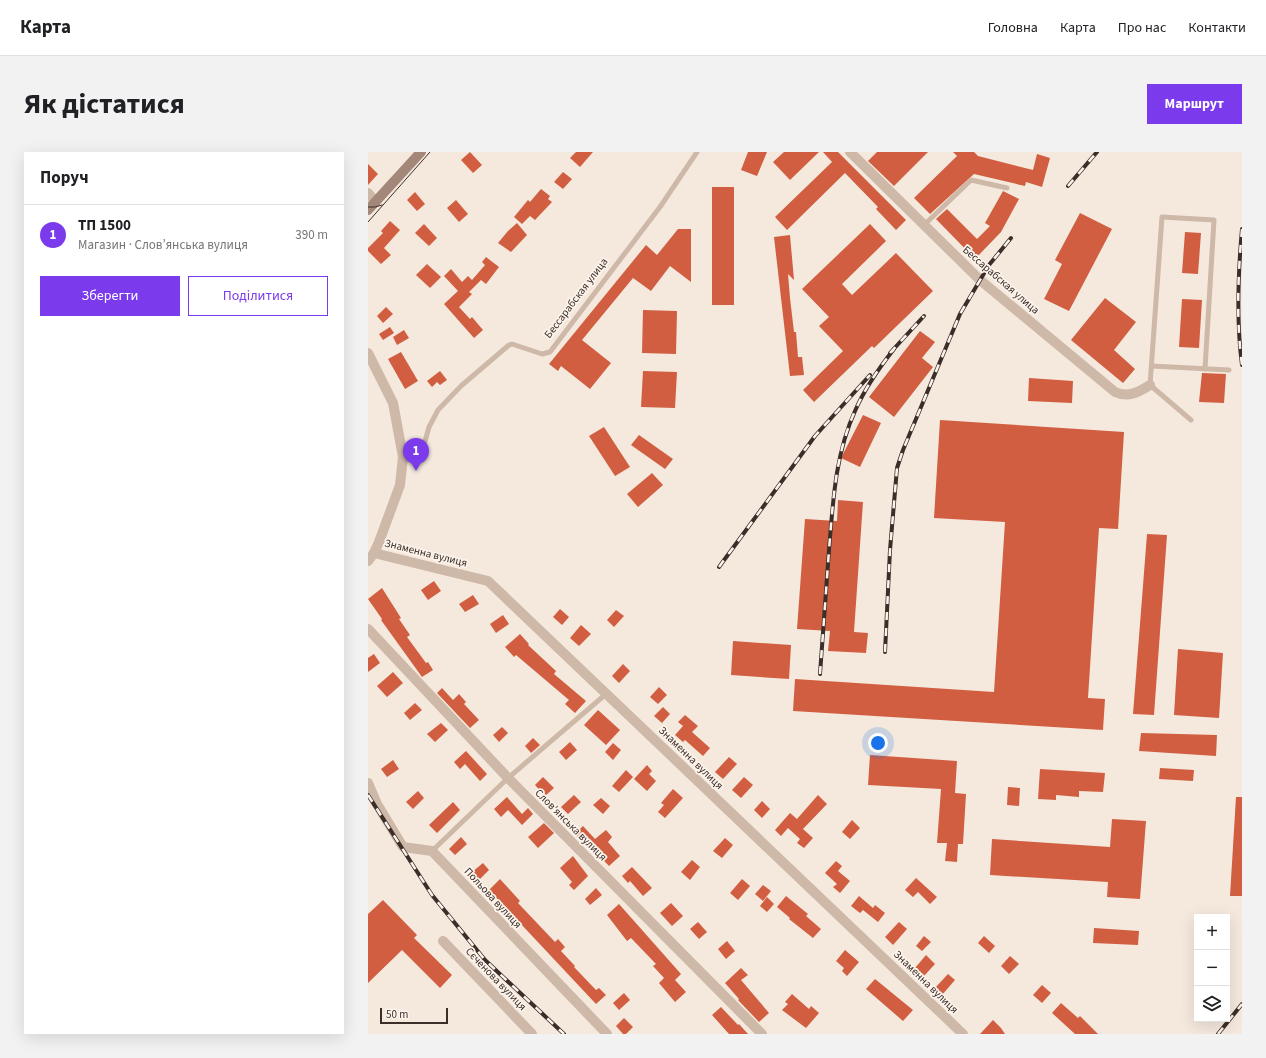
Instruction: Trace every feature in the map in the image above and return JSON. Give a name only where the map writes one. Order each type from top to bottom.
[{"type":"main road","points":[[368,210],[421,152]]},
{"type":"street","name":"Бессарабская улица","points":[[850,152],[980,280],[1115,392],[1123,396],[1133,394],[1150,385]]},
{"type":"street","points":[[368,193],[376,202]]},
{"type":"street","points":[[368,353],[393,404],[403,457],[400,485],[371,557]]},
{"type":"street","name":"Знаменна вулиця","points":[[371,557],[488,581],[963,1034]]},
{"type":"street","name":"Слов’янська вулиця","points":[[368,629],[508,778],[762,1034]]},
{"type":"street","points":[[368,783],[377,804],[403,847],[432,851]]},
{"type":"street","name":"Польова вулиця","points":[[432,851],[607,1034]]},
{"type":"street","name":"Сєченова вулиця","points":[[443,941],[532,1034]]},
{"type":"lane","name":"Бессарабская улица","points":[[403,457],[424,445],[429,426],[438,410],[461,386],[508,345],[512,344],[542,354],[550,352],[660,208],[697,152]]},
{"type":"lane","points":[[924,225],[971,180],[1007,188]]},
{"type":"lane","points":[[1191,420],[1150,385],[1162,217],[1214,220],[1205,370]]},
{"type":"lane","points":[[1152,366],[1205,370],[1229,370]]},
{"type":"lane","points":[[432,851],[508,778],[606,694]]},
{"type":"building","points":[[470,152],[482,165],[473,173],[461,160]]},
{"type":"building","points":[[576,152],[593,152],[580,167],[570,158]]},
{"type":"building","points":[[748,152],[767,152],[757,176],[741,170]]},
{"type":"building","points":[[784,152],[819,152],[790,180],[773,162]]},
{"type":"building","points":[[823,152],[838,152],[906,220],[896,230],[876,209],[878,207],[845,173],[787,230],[775,217],[832,162]]},
{"type":"building","points":[[877,152],[928,152],[894,186],[868,161]]},
{"type":"building","points":[[953,152],[974,152],[978,156],[1033,170],[1037,154],[1050,158],[1042,187],[1026,182],[1025,186],[974,174],[930,214],[914,198],[957,156]]},
{"type":"building","points":[[368,164],[378,174],[368,185]]},
{"type":"building","points":[[563,172],[572,179],[563,189],[554,182]]},
{"type":"building","points":[[712,187],[734,187],[734,305],[712,305]]},
{"type":"building","points":[[541,189],[550,196],[548,199],[552,202],[535,220],[530,216],[522,224],[514,217],[528,200],[530,202]]},
{"type":"building","points":[[1003,191],[1019,199],[1001,232],[975,259],[936,219],[947,209],[977,239],[990,226],[985,223]]},
{"type":"building","points":[[415,192],[425,204],[417,211],[407,200]]},
{"type":"building","points":[[456,200],[468,214],[459,222],[447,208]]},
{"type":"building","points":[[1080,213],[1112,229],[1069,311],[1044,299],[1062,264],[1055,260]]},
{"type":"building","points":[[390,221],[400,230],[384,248],[391,255],[381,264],[368,251],[368,248],[383,233],[381,231]]},
{"type":"building","points":[[517,223],[527,235],[511,252],[498,243]]},
{"type":"building","points":[[424,224],[437,238],[429,246],[415,233]]},
{"type":"building","points":[[870,224],[886,241],[842,284],[852,295],[896,253],[933,291],[874,348],[872,346],[814,402],[803,390],[843,351],[819,326],[829,317],[802,289]]},
{"type":"building","points":[[678,229],[691,229],[691,282],[670,266],[651,291],[633,278],[582,340],[611,363],[590,389],[561,366],[558,371],[549,364],[646,245],[657,255]]},
{"type":"building","points":[[1185,232],[1201,233],[1198,274],[1182,273]]},
{"type":"building","points":[[790,235],[794,280],[788,274],[790,298],[794,332],[796,332],[798,357],[802,357],[804,375],[790,376],[774,237]]},
{"type":"building","points":[[486,257],[499,267],[486,284],[481,280],[469,292],[472,294],[459,307],[470,319],[472,317],[483,330],[474,338],[444,304],[458,291],[444,276],[451,269],[462,282],[468,276],[472,280],[485,265],[482,262]]},
{"type":"building","points":[[427,264],[441,277],[430,288],[416,275]]},
{"type":"building","points":[[1105,298],[1136,322],[1114,350],[1135,369],[1123,383],[1071,340]]},
{"type":"building","points":[[1182,299],[1202,300],[1199,348],[1179,347]]},
{"type":"building","points":[[386,307],[393,314],[383,323],[377,316]]},
{"type":"building","points":[[643,310],[677,311],[676,354],[642,353]]},
{"type":"building","points":[[390,327],[394,333],[383,340],[379,334]]},
{"type":"building","points":[[404,330],[409,338],[397,345],[393,337]]},
{"type":"building","points":[[920,331],[935,342],[922,358],[933,367],[894,417],[869,397]]},
{"type":"building","points":[[401,352],[418,381],[405,389],[388,359]]},
{"type":"building","points":[[440,371],[447,380],[440,385],[437,382],[432,387],[427,381]]},
{"type":"building","points":[[643,371],[677,372],[675,408],[641,407]]},
{"type":"building","points":[[1202,373],[1226,374],[1224,403],[1199,402]]},
{"type":"building","points":[[1029,378],[1073,381],[1072,403],[1028,401]]},
{"type":"building","points":[[863,415],[881,423],[860,467],[841,458]]},
{"type":"building","points":[[940,420],[1124,432],[1118,529],[1099,528],[1088,698],[1105,699],[1103,730],[793,711],[795,679],[994,692],[1005,522],[934,518]]},
{"type":"building","points":[[604,427],[630,467],[615,476],[589,436]]},
{"type":"building","points":[[639,435],[673,459],[665,469],[631,445]]},
{"type":"building","points":[[652,473],[663,485],[638,507],[627,494]]},
{"type":"building","points":[[838,500],[863,502],[854,632],[868,633],[866,653],[828,651],[830,631],[797,629],[805,519],[837,521]]},
{"type":"building","points":[[1147,534],[1167,535],[1154,715],[1133,714]]},
{"type":"building","points":[[434,581],[441,591],[428,600],[421,590]]},
{"type":"building","points":[[382,588],[401,618],[399,619],[410,635],[407,637],[433,670],[422,677],[381,620],[382,619],[368,599]]},
{"type":"building","points":[[473,595],[479,604],[465,612],[459,604]]},
{"type":"building","points":[[560,609],[569,617],[562,625],[553,617]]},
{"type":"building","points":[[616,610],[624,616],[614,627],[607,620]]},
{"type":"building","points":[[503,615],[509,624],[496,633],[490,624]]},
{"type":"building","points":[[581,625],[591,634],[579,646],[570,638]]},
{"type":"building","points":[[520,634],[529,644],[528,645],[556,671],[554,674],[586,701],[575,713],[565,704],[569,700],[516,655],[514,657],[505,647]]},
{"type":"building","points":[[733,641],[791,645],[789,679],[731,675]]},
{"type":"building","points":[[1178,649],[1223,653],[1219,718],[1174,715]]},
{"type":"building","points":[[374,654],[380,663],[368,672],[368,658]]},
{"type":"building","points":[[623,664],[630,671],[619,683],[612,676]]},
{"type":"building","points":[[393,672],[403,683],[387,697],[377,686]]},
{"type":"building","points":[[659,687],[667,695],[658,704],[650,697]]},
{"type":"building","points":[[442,688],[453,700],[459,694],[466,702],[464,704],[479,720],[470,728],[437,693]]},
{"type":"building","points":[[415,703],[422,710],[410,720],[404,713]]},
{"type":"building","points":[[663,707],[670,714],[662,723],[654,716]]},
{"type":"building","points":[[598,710],[620,730],[606,745],[584,725]]},
{"type":"building","points":[[685,715],[698,726],[692,732],[710,748],[703,756],[685,740],[683,742],[675,735],[683,726],[678,722]]},
{"type":"building","points":[[441,723],[448,730],[435,742],[427,734]]},
{"type":"building","points":[[502,727],[508,733],[499,742],[493,735]]},
{"type":"building","points":[[1141,733],[1217,735],[1216,756],[1139,751]]},
{"type":"building","points":[[533,738],[540,745],[531,753],[525,746]]},
{"type":"building","points":[[570,742],[577,750],[566,760],[559,752]]},
{"type":"building","points":[[613,743],[621,750],[613,760],[605,752]]},
{"type":"building","points":[[466,751],[487,774],[480,781],[465,764],[460,769],[454,762]]},
{"type":"building","points":[[870,755],[957,761],[955,793],[966,794],[963,844],[958,844],[957,862],[945,861],[947,843],[937,843],[941,789],[868,785]]},
{"type":"building","points":[[729,757],[737,764],[723,779],[715,772]]},
{"type":"building","points":[[393,760],[399,769],[387,777],[381,769]]},
{"type":"building","points":[[647,765],[652,771],[649,774],[656,781],[647,791],[634,779]]},
{"type":"building","points":[[1160,768],[1194,770],[1193,781],[1159,779]]},
{"type":"building","points":[[1040,769],[1105,773],[1103,792],[1079,791],[1079,797],[1056,795],[1056,800],[1038,799]]},
{"type":"building","points":[[626,770],[633,777],[619,792],[612,786]]},
{"type":"building","points":[[543,777],[554,788],[545,796],[535,785]]},
{"type":"building","points":[[744,777],[753,785],[741,798],[732,790]]},
{"type":"building","points":[[1008,787],[1020,788],[1019,806],[1007,805]]},
{"type":"building","points":[[673,789],[683,798],[665,818],[658,812],[664,805],[661,803]]},
{"type":"building","points":[[418,791],[424,798],[413,809],[406,802]]},
{"type":"building","points":[[574,795],[581,802],[568,814],[561,807]]},
{"type":"building","points":[[818,795],[827,804],[803,829],[813,838],[804,848],[797,843],[800,839],[788,828],[781,836],[775,830],[790,813],[797,819]]},
{"type":"building","points":[[507,797],[522,814],[528,808],[533,814],[522,825],[508,810],[501,817],[494,809]]},
{"type":"building","points":[[1236,797],[1242,797],[1242,896],[1230,896]]},
{"type":"building","points":[[601,798],[610,806],[603,814],[593,805]]},
{"type":"building","points":[[762,801],[770,809],[762,818],[754,810]]},
{"type":"building","points":[[453,802],[460,810],[437,833],[429,825]]},
{"type":"building","points":[[1112,819],[1146,821],[1140,899],[1107,897],[1108,882],[990,875],[992,839],[1110,847]]},
{"type":"building","points":[[852,820],[860,828],[850,839],[842,832]]},
{"type":"building","points":[[544,823],[554,833],[538,848],[528,837]]},
{"type":"building","points":[[583,826],[595,839],[606,830],[612,837],[608,842],[620,856],[609,866],[583,839],[581,841],[575,834]]},
{"type":"building","points":[[461,837],[467,844],[455,855],[449,849]]},
{"type":"building","points":[[725,838],[733,845],[722,858],[713,851]]},
{"type":"building","points":[[573,856],[588,876],[574,890],[569,885],[572,882],[560,868]]},
{"type":"building","points":[[692,860],[700,867],[690,880],[681,872]]},
{"type":"building","points":[[836,861],[842,866],[838,871],[850,881],[840,893],[833,887],[837,884],[825,873]]},
{"type":"building","points":[[483,863],[489,870],[479,880],[472,872]]},
{"type":"building","points":[[632,867],[652,888],[643,896],[630,881],[628,883],[622,876]]},
{"type":"building","points":[[916,878],[937,897],[930,904],[918,892],[913,897],[905,890]]},
{"type":"building","points":[[500,879],[520,901],[518,903],[555,942],[558,939],[565,947],[561,951],[575,966],[574,967],[596,990],[599,988],[606,995],[596,1004],[489,890]]},
{"type":"building","points":[[742,879],[750,886],[738,900],[730,893]]},
{"type":"building","points":[[763,885],[771,891],[763,901],[755,894]]},
{"type":"building","points":[[596,888],[602,895],[590,905],[585,899]]},
{"type":"building","points":[[786,896],[808,914],[806,916],[821,929],[813,938],[789,919],[790,918],[777,907]]},
{"type":"building","points":[[859,896],[873,908],[875,905],[885,913],[878,922],[863,910],[860,913],[851,906]]},
{"type":"building","points":[[767,897],[774,904],[767,912],[760,906]]},
{"type":"building","points":[[383,900],[417,935],[414,938],[452,975],[440,988],[402,950],[368,983],[368,914]]},
{"type":"building","points":[[671,903],[683,916],[672,926],[660,913]]},
{"type":"building","points":[[619,904],[681,974],[675,980],[686,992],[675,1002],[659,983],[664,978],[653,966],[656,964],[631,938],[627,941],[607,915]]},
{"type":"building","points":[[698,922],[707,932],[699,939],[690,929]]},
{"type":"building","points":[[899,922],[907,929],[893,945],[885,937]]},
{"type":"building","points":[[1094,928],[1139,931],[1138,945],[1093,943]]},
{"type":"building","points":[[924,936],[931,942],[922,951],[916,946]]},
{"type":"building","points":[[984,936],[995,946],[989,953],[978,943]]},
{"type":"building","points":[[727,941],[735,951],[726,959],[718,949]]},
{"type":"building","points":[[845,950],[859,962],[847,976],[842,971],[844,968],[836,961]]},
{"type":"building","points":[[926,955],[935,964],[924,976],[915,968]]},
{"type":"building","points":[[1010,956],[1019,964],[1009,974],[1001,966]]},
{"type":"building","points":[[741,968],[748,975],[741,980],[769,1013],[759,1022],[738,1000],[739,999],[725,983]]},
{"type":"building","points":[[948,974],[955,980],[942,995],[935,988]]},
{"type":"building","points":[[875,979],[913,1010],[903,1021],[866,989]]},
{"type":"building","points":[[1042,985],[1051,993],[1042,1003],[1033,995]]},
{"type":"building","points":[[624,993],[630,1000],[619,1010],[613,1003]]},
{"type":"building","points":[[792,994],[809,1009],[811,1006],[819,1013],[806,1028],[782,1010],[788,1004],[785,1002]]},
{"type":"building","points":[[1061,1003],[1078,1018],[1080,1016],[1098,1034],[1075,1034],[1052,1013]]},
{"type":"building","points":[[721,1007],[748,1034],[729,1034],[712,1015]]},
{"type":"building","points":[[624,1018],[633,1027],[626,1034],[623,1034],[616,1026]]},
{"type":"building","points":[[993,1020],[1005,1034],[980,1034]]},
{"type":"tram line","points":[[368,222],[430,152]]},
{"type":"tram line","points":[[368,207],[382,205]]},
{"type":"railway","points":[[1068,186],[1097,152]]},
{"type":"railway","points":[[1242,229],[1238,297],[1242,365]]},
{"type":"railway","points":[[885,652],[890,550],[897,468],[903,450],[960,314],[989,265],[1011,238]]},
{"type":"railway","points":[[890,353],[924,316]]},
{"type":"railway","points":[[820,674],[832,514],[839,462],[848,428],[863,394],[894,349]]},
{"type":"railway","points":[[719,567],[815,436],[870,375]]},
{"type":"railway","points":[[368,795],[432,895],[485,960],[564,1034]]},
{"type":"railway","points":[[1218,1034],[1242,1004]]},
{"type":"place","name":"ТП 1500","points":[[416,471]]}]
